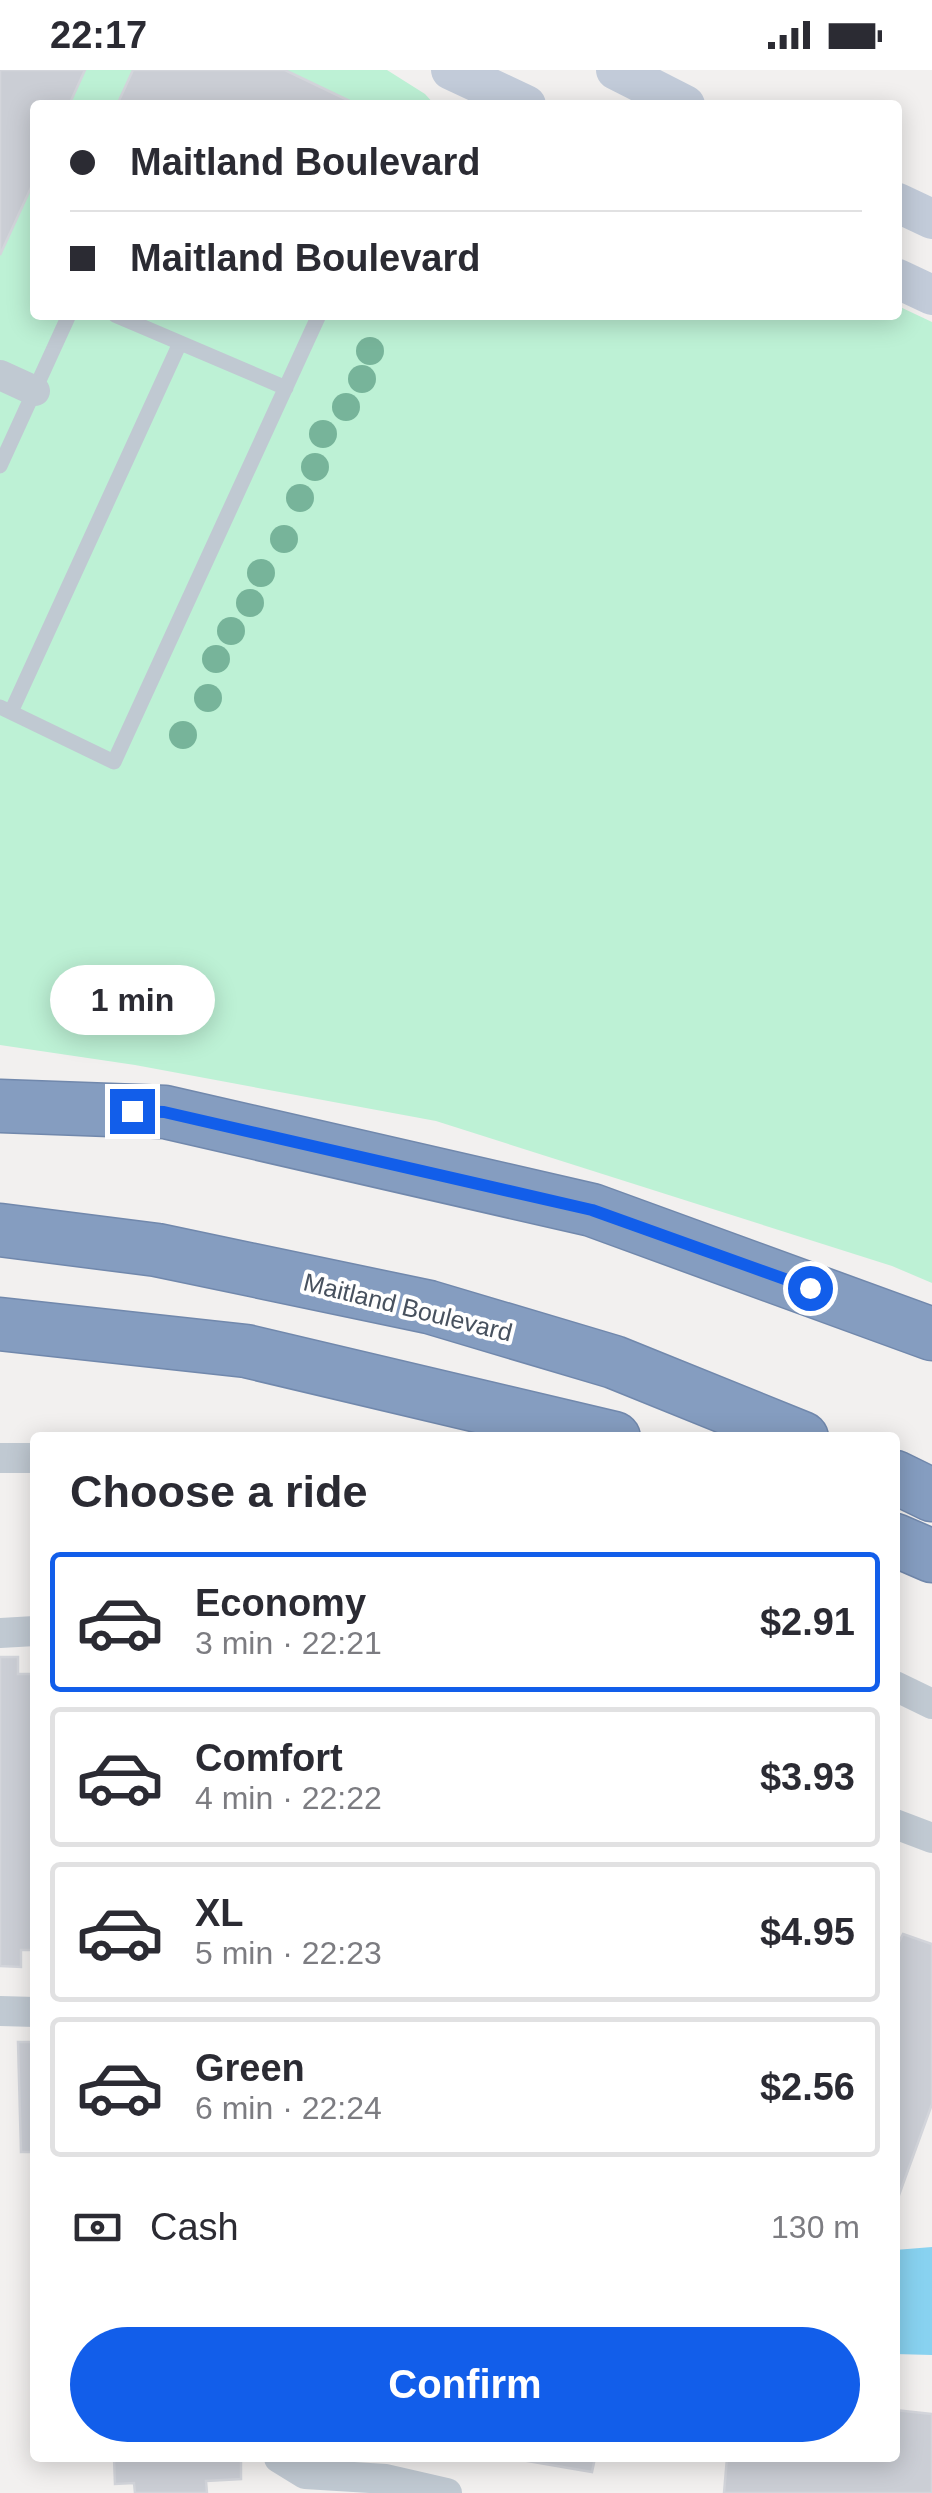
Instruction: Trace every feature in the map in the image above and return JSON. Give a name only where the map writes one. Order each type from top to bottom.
[{"type":"highway","points":[[0,1086],[164,1112],[592,1210],[932,1334]]},
{"type":"highway","points":[[0,1106],[164,1112]]},
{"type":"highway","name":"Maitland Boulevard","points":[[0,1230],[157,1250],[429,1307],[614,1362],[787,1432]]},
{"type":"highway","points":[[0,1324],[246,1351],[589,1432]]},
{"type":"highway","points":[[900,1479],[932,1495]]},
{"type":"highway","points":[[900,1542],[932,1556]]},
{"type":"street","points":[[451,70],[524,92]]},
{"type":"street","points":[[616,70],[675,100]]},
{"type":"street","points":[[902,205],[932,219]]},
{"type":"street","points":[[902,281],[932,295]]},
{"type":"street","points":[[0,375],[35,391]]},
{"type":"street","points":[[0,1458],[30,1458]]},
{"type":"street","points":[[0,1633],[30,1631]]},
{"type":"street","points":[[900,1688],[932,1704]]},
{"type":"street","points":[[900,1826],[932,1838]]},
{"type":"street","points":[[0,2011],[30,2012]]},
{"type":"street","points":[[286,2462],[305,2474],[386,2480],[447,2493]]},
{"type":"lane","points":[[0,466],[67,320]]},
{"type":"lane","points":[[127,320],[286,388]]},
{"type":"lane","points":[[180,342],[6,709],[114,762],[317,320]]},
{"type":"green space","points":[[0,70],[387,70],[430,100],[30,100],[30,320],[902,320],[902,308],[932,322],[932,1283],[892,1266],[436,1121],[135,1065],[0,1045]]},
{"type":"water","points":[[932,2247],[932,2355],[900,2354],[900,2250]]},
{"type":"building","points":[[0,70],[85,70],[71,100],[30,100],[30,190],[0,255]]},
{"type":"building","points":[[133,70],[285,70],[348,100],[119,100]]},
{"type":"building","points":[[0,1657],[18,1657],[18,1674],[30,1674],[30,1950],[21,1950],[21,1967],[0,1966]]},
{"type":"building","points":[[903,1934],[932,1944],[932,2104],[900,2192]]},
{"type":"building","points":[[18,2042],[30,2042],[30,2152],[21,2152]]},
{"type":"building","points":[[900,2411],[932,2414],[932,2493],[724,2493],[727,2462],[900,2462]]},
{"type":"building","points":[[114,2462],[241,2462],[241,2479],[206,2481],[207,2493],[135,2493],[134,2483],[115,2484]]},
{"type":"building","points":[[533,2462],[594,2462],[592,2472]]},
{"type":"route","points":[[132,1111],[164,1112],[592,1210],[810,1288]]}]
